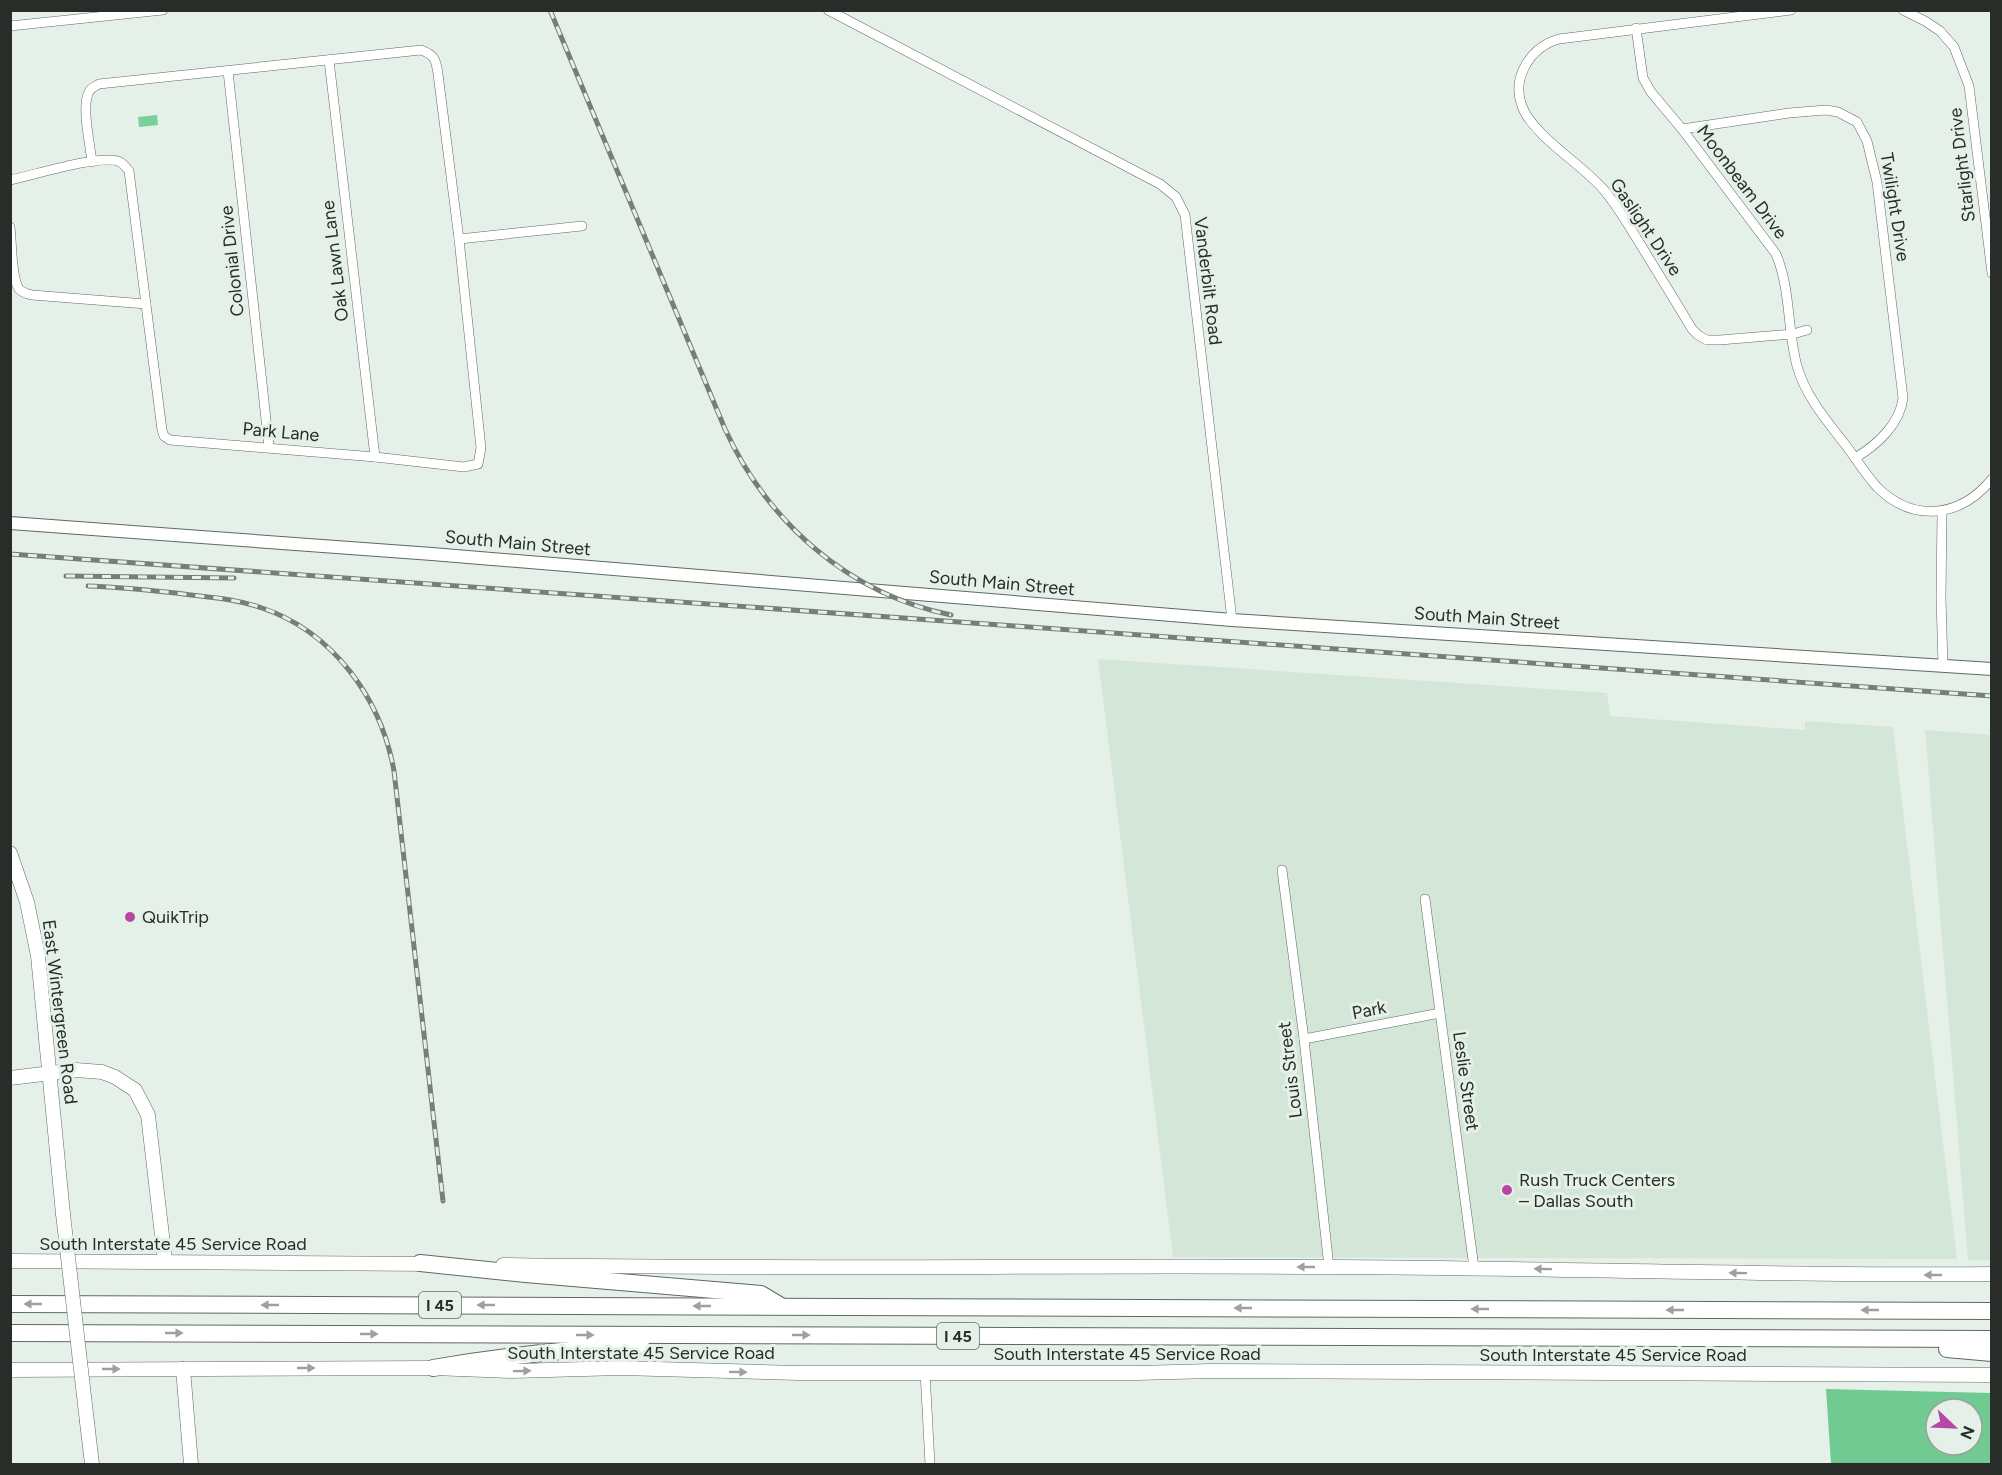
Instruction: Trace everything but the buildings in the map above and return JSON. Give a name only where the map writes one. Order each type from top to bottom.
[{"type":"highway","points":[[420,1263],[761,1294],[782,1306]]},
{"type":"highway","name":"I 45","points":[[10,1304],[1992,1311]]},
{"type":"highway","name":"I 45","points":[[10,1333],[1992,1340]]},
{"type":"highway","points":[[433,1368],[477,1360],[564,1350],[673,1343],[716,1335]]},
{"type":"highway","points":[[1906,1339],[1934,1347],[1992,1353]]},
{"type":"main road","name":"East Wintergreen Road","points":[[10,853],[27,902],[38,956],[63,1214],[92,1464]]},
{"type":"main road","points":[[10,1078],[76,1070],[102,1072],[125,1082],[135,1090],[148,1115],[165,1261]]},
{"type":"main road","name":"South Interstate 45 Service Road","points":[[10,1261],[420,1263],[687,1268],[970,1265],[1329,1267],[1868,1275],[1992,1274]]},
{"type":"main road","name":"South Interstate 45 Service Road","points":[[10,1370],[433,1368],[512,1371],[621,1368],[784,1372],[1992,1375]]},
{"type":"main road","points":[[183,1369],[190,1464]]},
{"type":"street","points":[[10,26],[163,10]]},
{"type":"street","name":"Vanderbilt Road","points":[[828,10],[1160,184],[1176,197],[1185,215],[1232,620]]},
{"type":"street","points":[[1636,28],[1791,10]]},
{"type":"street","name":"Starlight Drive","points":[[1903,10],[1940,31],[1954,47],[1969,86],[1992,273]]},
{"type":"street","name":"Moonbeam Drive","points":[[1636,28],[1643,78],[1651,92],[1682,129],[1776,254],[1787,293],[1797,365],[1803,382],[1824,418],[1876,486],[1894,500],[1930,512],[1942,512]]},
{"type":"street","name":"Gaslight Drive","points":[[1636,28],[1559,39],[1548,42],[1533,54],[1522,73],[1519,91],[1522,106],[1529,119],[1539,131],[1594,179],[1612,200],[1692,329],[1698,335],[1707,340],[1720,340],[1793,334],[1807,330]]},
{"type":"street","name":"Park Lane","points":[[10,180],[92,162],[116,160],[123,163],[129,171],[162,430],[164,436],[170,440],[269,447],[464,467],[478,464],[481,458],[481,448],[459,239],[436,61],[430,53],[421,50],[109,82],[91,88],[87,95],[86,108],[92,162]]},
{"type":"street","name":"Oak Lawn Lane","points":[[329,60],[375,457]]},
{"type":"street","name":"Colonial Drive","points":[[228,71],[269,447]]},
{"type":"street","name":"Twilight Drive","points":[[1682,129],[1789,113],[1826,110],[1838,112],[1857,122],[1863,132],[1877,182],[1904,398],[1902,409],[1895,422],[1868,451],[1855,458]]},
{"type":"street","points":[[459,239],[582,226]]},
{"type":"street","points":[[10,227],[16,279],[18,287],[24,292],[32,295],[146,304]]},
{"type":"street","points":[[1943,666],[1942,512],[1970,499],[1992,479]]},
{"type":"street","name":"South Main Street","points":[[10,524],[432,554],[1232,620],[1992,669]]},
{"type":"street","name":"Louis Street","points":[[1282,870],[1304,1039],[1329,1267]]},
{"type":"street","name":"Leslie Street","points":[[1425,899],[1474,1268]]},
{"type":"street","name":"Park","points":[[1304,1039],[1440,1013]]},
{"type":"street","points":[[925,1372],[930,1464]]},
{"type":"shaded area","points":[[157,115],[158,125],[139,127],[138,117]]},
{"type":"shaded area","points":[[1098,659],[1607,693],[1610,716],[1805,730],[1805,721],[1893,727],[1957,1259],[1173,1257]]},
{"type":"shaded area","points":[[1925,730],[1991,735],[1991,1260],[1968,1260]]},
{"type":"shaded area","points":[[1826,1389],[1991,1393],[1991,1464],[1831,1464]]},
{"type":"railway","points":[[550,10],[725,429],[743,463],[764,495],[789,524],[846,572],[914,605],[951,615]]},
{"type":"railway","points":[[10,554],[1992,696]]},
{"type":"railway","points":[[66,576],[234,578]]},
{"type":"railway","points":[[88,586],[208,597],[262,608],[288,619],[311,633],[350,671],[365,694],[388,744],[394,771],[443,1201]]},
{"type":"place","name":"QuikTrip","points":[[130,917]]},
{"type":"place","name":"Rush Truck Centers – Dallas South","points":[[1507,1190]]}]
